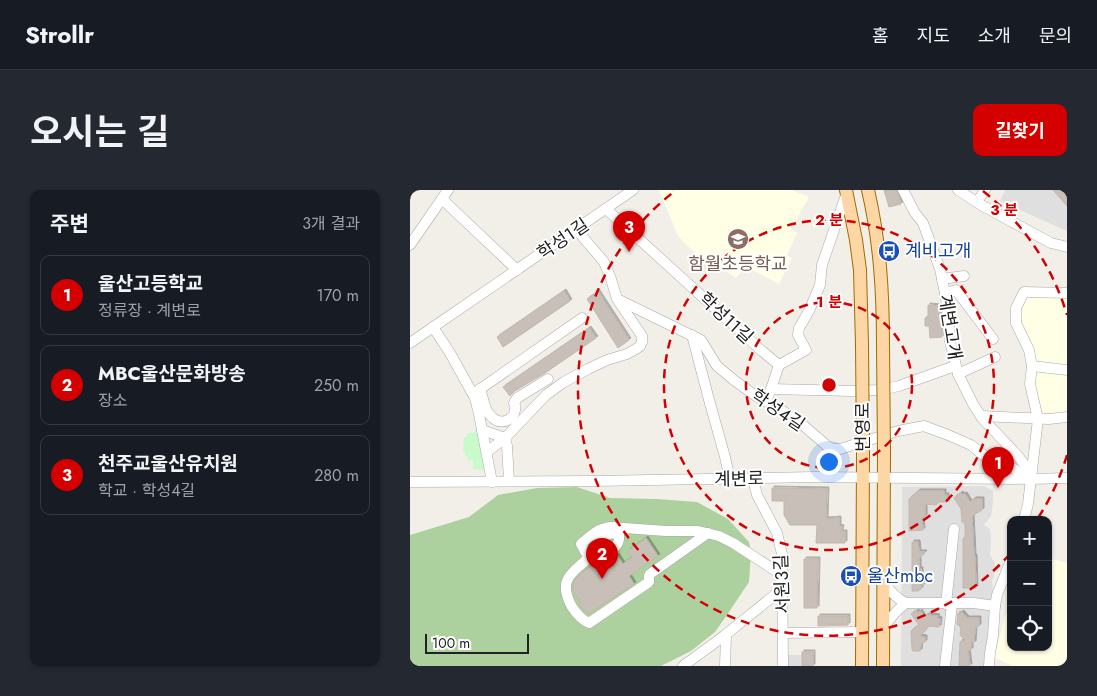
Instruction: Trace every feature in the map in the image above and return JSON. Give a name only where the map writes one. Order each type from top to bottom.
[{"type":"main road","name":"번영로","points":[[868,190],[881,270],[884,453],[883,666]]},
{"type":"main road","name":"번영로","points":[[846,191],[860,270],[863,454],[862,666]]},
{"type":"street","name":"학성1길","points":[[410,343],[633,190]]},
{"type":"street","name":"계변고개","points":[[903,190],[915,213],[923,223],[940,269],[956,370],[981,416],[1018,456],[1031,479]]},
{"type":"street","points":[[958,190],[1051,243],[1067,247]]},
{"type":"street","points":[[977,202],[985,190]]},
{"type":"street","points":[[766,401],[779,365],[806,350],[798,335],[799,328],[809,311],[820,285],[822,265],[846,191]]},
{"type":"street","points":[[410,245],[414,230],[446,194],[517,270]]},
{"type":"street","name":"학성11길","points":[[606,209],[779,365]]},
{"type":"street","points":[[487,452],[504,438],[546,395],[564,382],[597,364],[627,354],[640,346],[642,342],[642,336],[617,299],[604,262],[576,230]]},
{"type":"street","points":[[942,279],[964,276]]},
{"type":"street","points":[[945,293],[956,290],[993,339]]},
{"type":"street","points":[[1025,516],[1038,419],[1030,384],[1032,366],[1029,350],[1016,323],[1016,308],[1024,292],[1067,292]]},
{"type":"street","name":"학성4길","points":[[617,299],[701,340],[717,366],[735,381],[783,411],[832,448],[840,449],[898,431],[924,426],[970,445],[991,461],[1010,466],[1031,479]]},
{"type":"street","points":[[477,392],[582,318]]},
{"type":"street","points":[[433,327],[477,392],[483,397],[489,414],[496,420],[506,422],[514,414],[516,398],[548,379]]},
{"type":"street","points":[[692,335],[730,479]]},
{"type":"street","points":[[771,389],[881,390],[956,370],[995,357]]},
{"type":"street","points":[[1032,366],[1067,370]]},
{"type":"street","points":[[477,392],[479,414],[492,482]]},
{"type":"street","points":[[981,416],[1038,419],[1067,417]]},
{"type":"street","points":[[482,430],[504,438]]},
{"type":"street","points":[[504,438],[509,482]]},
{"type":"street","name":"계변로","points":[[410,482],[814,477],[1067,478]]},
{"type":"street","name":"서원3길","points":[[752,479],[757,495],[777,533],[782,554],[783,666]]},
{"type":"street","points":[[588,557],[581,544],[603,528],[666,532],[698,531],[720,536],[782,575]]},
{"type":"street","points":[[945,666],[954,529]]},
{"type":"street","points":[[598,551],[588,557],[568,577],[566,585],[570,603],[585,621],[589,622],[649,582],[650,574],[708,533]]},
{"type":"street","points":[[989,666],[994,606],[1011,561]]},
{"type":"street","points":[[884,580],[893,595],[906,603],[974,603],[994,606]]},
{"type":"street","points":[[683,666],[726,635],[782,589]]},
{"type":"street","points":[[883,629],[890,617],[906,603]]},
{"type":"street","points":[[784,633],[862,632]]},
{"type":"street","points":[[725,666],[726,635]]},
{"type":"shaded area","name":"함월초등학교","points":[[659,190],[672,190],[673,192],[675,190],[792,190],[809,197],[791,229],[797,233],[787,255],[792,258],[779,284],[745,266],[736,278],[701,259],[678,236]]},
{"type":"shaded area","points":[[1005,190],[1067,190],[1067,231],[1000,201]]},
{"type":"shaded area","points":[[1024,292],[1067,293],[1067,417],[1039,418],[1016,308]]},
{"type":"shaded area","points":[[984,486],[993,491],[991,516],[984,525],[990,529],[990,555],[995,564],[986,666],[901,666],[902,487]]},
{"type":"shaded area","points":[[1052,559],[1067,563],[1067,666],[1012,666],[994,657],[1007,610],[1007,651],[1052,651]]},
{"type":"shaded area","points":[[787,655],[814,655],[814,666],[787,666]]},
{"type":"green space","points":[[479,432],[487,470],[473,469],[473,460],[468,460],[463,451],[464,437],[467,437],[467,433]]},
{"type":"green space","points":[[577,487],[610,498],[697,502],[728,519],[749,542],[751,552],[749,582],[715,632],[691,651],[661,666],[410,666],[410,535],[469,517],[498,495],[537,488]]},
{"type":"building","points":[[884,190],[896,190],[901,204],[889,207]]},
{"type":"building","points":[[1053,190],[1067,190],[1067,206]]},
{"type":"building","points":[[564,291],[570,301],[503,347],[497,337]]},
{"type":"building","points":[[598,292],[629,340],[618,348],[587,299]]},
{"type":"building","points":[[928,305],[940,306],[942,337],[930,338],[929,326],[925,326],[925,318],[928,317]]},
{"type":"building","points":[[589,328],[596,338],[545,373],[513,392],[510,396],[503,387]]},
{"type":"building","points":[[772,488],[827,489],[826,518],[839,518],[839,526],[842,527],[841,532],[845,532],[845,543],[816,543],[817,525],[790,525],[784,515],[784,501],[772,501]]},
{"type":"building","points":[[918,491],[944,491],[944,495],[947,495],[947,502],[939,502],[936,505],[925,504],[925,517],[922,517],[923,530],[909,531],[909,499]]},
{"type":"building","points":[[961,493],[965,494],[970,502],[974,499],[982,499],[982,510],[972,516],[976,588],[963,588],[963,538],[965,538],[965,526],[964,522],[962,522],[961,509],[954,498]]},
{"type":"building","points":[[646,538],[658,556],[629,576],[634,584],[588,614],[578,603],[581,602],[573,591],[575,580],[595,561],[599,567],[617,555],[623,564],[632,557],[628,551]]},
{"type":"building","points":[[912,542],[918,542],[919,552],[925,552],[919,559],[919,569],[921,569],[921,576],[925,576],[925,584],[921,584],[919,591],[912,591]]},
{"type":"building","points":[[804,559],[818,559],[817,608],[804,608]]},
{"type":"building","points":[[917,611],[918,613],[920,611],[924,617],[927,615],[938,616],[937,618],[940,619],[939,627],[929,626],[920,636],[925,637],[925,642],[921,644],[920,651],[913,651],[911,631],[919,625],[911,614]]},
{"type":"building","points":[[962,612],[967,618],[979,618],[979,626],[975,628],[974,643],[971,642],[971,650],[968,650],[970,666],[959,666],[960,642],[965,640],[960,635],[961,628],[957,624],[958,613]]},
{"type":"building","points":[[818,616],[848,616],[848,625],[818,626]]},
{"type":"building","points":[[802,652],[813,652],[813,666],[802,666]]},
{"type":"place","name":"함월초등학교","points":[[738,239]]},
{"type":"place","name":"계비고개","points":[[889,251]]},
{"type":"place","name":"천주교울산유치원","points":[[629,252]]},
{"type":"place","name":"울산고등학교","points":[[998,488]]},
{"type":"place","name":"울산mbc","points":[[851,576]]},
{"type":"place","name":"MBC울산문화방송","points":[[602,579]]}]
